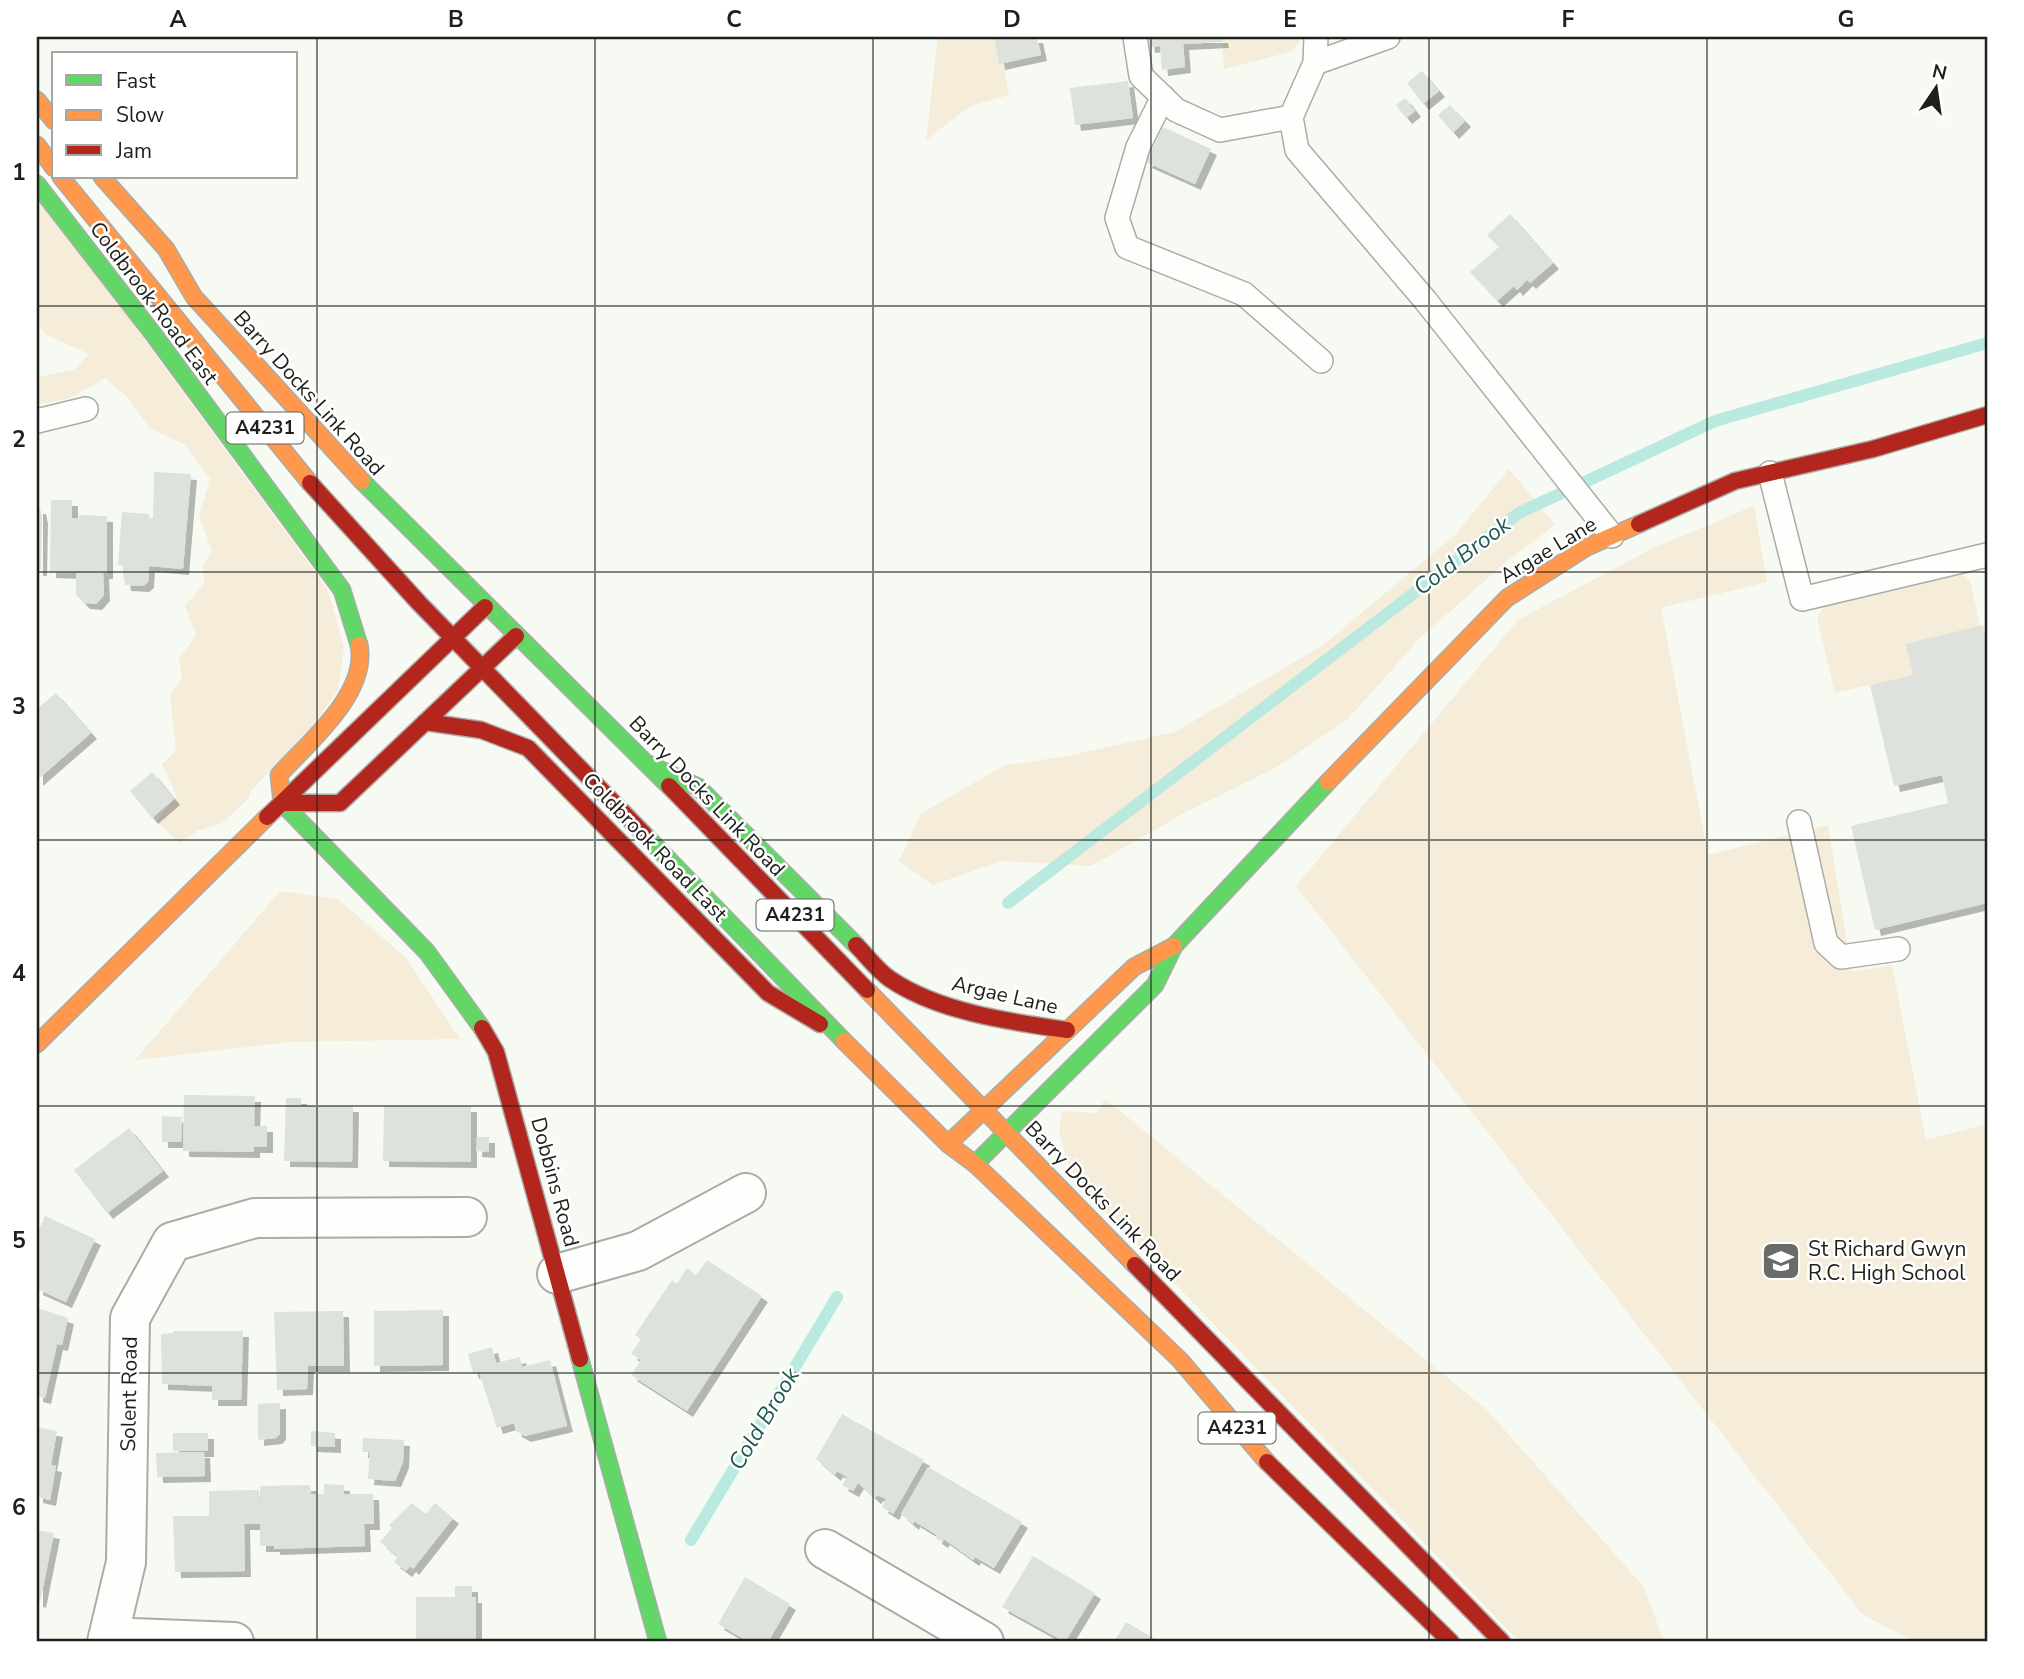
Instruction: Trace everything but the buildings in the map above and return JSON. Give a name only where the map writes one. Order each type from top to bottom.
[{"type":"street","points":[[37,100],[52,119]]},
{"type":"street","points":[[37,145],[52,165]]},
{"type":"street","name":"A4231","points":[[62,178],[303,475],[453,638],[948,1144],[975,1164],[1180,1360],[1259,1454],[1451,1642]]},
{"type":"street","name":"Barry Docks Link Road","points":[[103,178],[166,249],[194,297],[380,501],[646,764],[1502,1642]]},
{"type":"street","name":"Coldbrook Road East","points":[[37,184],[154,335],[314,552],[341,590],[350,611],[360,651],[356,673],[345,702],[279,775],[282,803]]},
{"type":"street","name":"Argae Lane","points":[[975,1164],[1155,985],[1174,946],[1282,829],[1507,598],[1587,547],[1735,481],[1873,449],[1987,415]]},
{"type":"street","points":[[37,1044],[485,607]]},
{"type":"street","points":[[282,803],[340,803],[516,636]]},
{"type":"street","name":"Coldbrook Road East","points":[[425,722],[481,730],[528,748],[768,993],[840,1036]]},
{"type":"street","name":"Argae Lane","points":[[646,764],[698,788],[890,979],[950,1007],[1011,1022],[1067,1030]]},
{"type":"street","name":"Dobbins Road","points":[[282,803],[450,979],[479,1018],[496,1052],[658,1642]]},
{"type":"street","name":"Argae Lane","points":[[948,1144],[1134,967],[1174,946]]},
{"type":"street","points":[[557,1274],[638,1251],[746,1193]]},
{"type":"street","name":"Solent Road","points":[[108,1640],[126,1562],[130,1318],[172,1242],[255,1218],[467,1217]]},
{"type":"street","points":[[825,1549],[984,1642]]},
{"type":"street","points":[[108,1640],[234,1642]]},
{"type":"lane","points":[[1135,37],[1141,76],[1176,110],[1220,130],[1291,117]]},
{"type":"lane","points":[[1316,37],[1315,63],[1291,117],[1297,150],[1425,300],[1612,536]]},
{"type":"lane","points":[[1315,63],[1388,37]]},
{"type":"lane","points":[[1163,97],[1138,147],[1117,218],[1127,247],[1244,294],[1321,361]]},
{"type":"lane","points":[[37,421],[86,409]]},
{"type":"lane","points":[[1770,473],[1802,599],[1987,555]]},
{"type":"lane","points":[[1799,822],[1826,943],[1841,957],[1898,949]]},
{"type":"shaded area","points":[[938,37],[994,37],[999,63],[1003,63],[1009,95],[970,106],[926,140]]},
{"type":"shaded area","points":[[1222,37],[1303,37],[1293,51],[1224,69]]},
{"type":"shaded area","points":[[37,193],[328,590],[344,648],[338,690],[313,725],[250,792],[249,798],[222,823],[197,831],[180,843],[156,821],[177,797],[162,764],[176,751],[170,694],[182,678],[179,659],[196,635],[185,606],[204,583],[203,565],[212,551],[199,516],[210,478],[185,445],[150,428],[126,396],[105,378],[69,399],[37,404],[37,377],[74,370],[89,354],[45,334],[37,321]]},
{"type":"shaded area","points":[[1509,469],[1555,525],[1506,562],[1420,638],[1348,719],[1277,767],[1186,812],[1091,866],[1001,861],[933,885],[899,861],[921,814],[1003,766],[1072,755],[1175,732],[1322,646],[1455,535]]},
{"type":"shaded area","name":"St Richard Gwyn R.C. High School","points":[[1754,506],[1767,582],[1661,608],[1708,855],[1828,825],[1852,972],[1892,965],[1926,1140],[1987,1124],[1987,1642],[1915,1642],[1862,1614],[1296,886],[1518,620],[1653,548]]},
{"type":"shaded area","points":[[1959,575],[1965,576],[1971,584],[1980,626],[1905,644],[1913,675],[1835,693],[1817,618],[1824,607]]},
{"type":"shaded area","points":[[280,891],[338,899],[406,958],[460,1039],[290,1042],[135,1060]]},
{"type":"shaded area","points":[[1105,1099],[1486,1409],[1644,1587],[1664,1642],[1520,1642],[1072,1177],[1059,1131],[1062,1111],[1097,1113]]},
{"type":"waterway","name":"Cold Brook","points":[[1008,903],[1519,513],[1715,421],[1987,343]]},
{"type":"waterway","name":"Cold Brook","points":[[691,1540],[837,1297]]},
{"type":"traffic: fast","points":[[37,184],[154,335],[342,590],[359,645]]},
{"type":"traffic: fast","points":[[362,481],[669,786]]},
{"type":"traffic: fast","points":[[648,764],[698,787],[856,945]]},
{"type":"traffic: fast","points":[[975,1164],[1155,985],[1174,946],[1328,782]]},
{"type":"traffic: fast","points":[[282,803],[427,952],[482,1028]]},
{"type":"traffic: fast","points":[[644,834],[844,1041]]},
{"type":"traffic: fast","points":[[580,1359],[658,1642]]},
{"type":"traffic: slow","points":[[37,100],[52,119]]},
{"type":"traffic: slow","points":[[37,145],[52,165]]},
{"type":"traffic: slow","points":[[62,178],[310,483]]},
{"type":"traffic: slow","points":[[103,178],[166,249],[194,297],[362,481]]},
{"type":"traffic: slow","points":[[1328,782],[1507,598],[1587,547],[1639,524]]},
{"type":"traffic: slow","points":[[282,803],[279,775],[320,732],[346,699],[360,663],[359,645]]},
{"type":"traffic: slow","points":[[37,1044],[267,817]]},
{"type":"traffic: slow","points":[[948,1144],[1134,967],[1174,946]]},
{"type":"traffic: slow","points":[[867,990],[1135,1265]]},
{"type":"traffic: slow","points":[[844,1041],[948,1144],[975,1164],[1180,1360],[1267,1462]]},
{"type":"traffic: jam","points":[[1639,524],[1735,481],[1873,449],[1987,415]]},
{"type":"traffic: jam","points":[[310,483],[419,603],[644,834]]},
{"type":"traffic: jam","points":[[267,817],[485,607]]},
{"type":"traffic: jam","points":[[282,803],[340,803],[516,636]]},
{"type":"traffic: jam","points":[[425,722],[481,730],[528,748],[768,993],[820,1024]]},
{"type":"traffic: jam","points":[[669,786],[867,990]]},
{"type":"traffic: jam","points":[[856,945],[890,979],[930,1000],[975,1014],[1067,1030]]},
{"type":"traffic: jam","points":[[482,1028],[496,1052],[580,1359]]},
{"type":"traffic: jam","points":[[1135,1265],[1502,1642]]},
{"type":"traffic: jam","points":[[1267,1462],[1451,1642]]},
{"type":"place","name":"St Richard Gwyn R.C. High School","points":[[1781,1261]]}]
